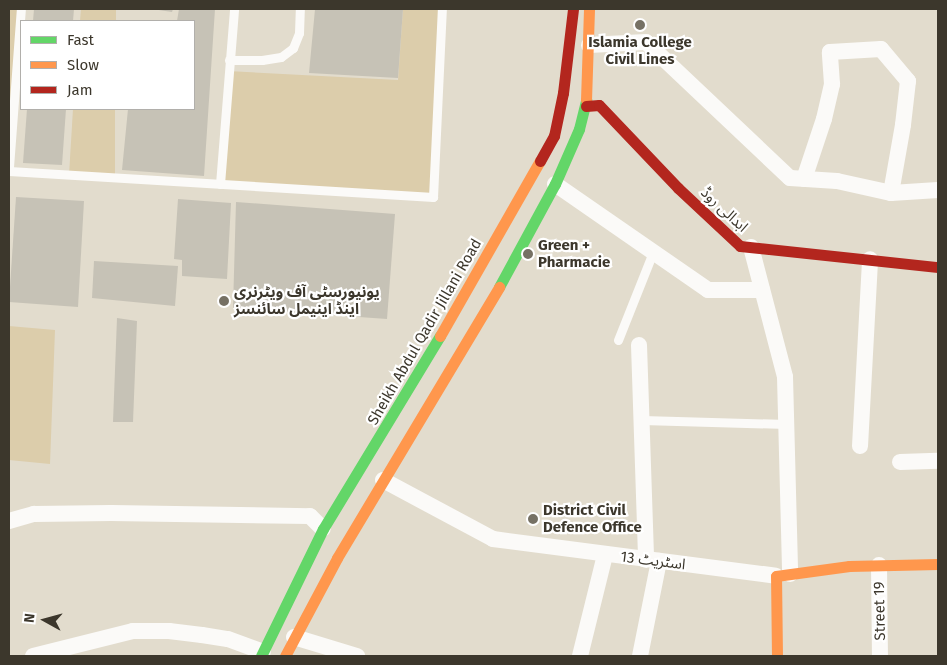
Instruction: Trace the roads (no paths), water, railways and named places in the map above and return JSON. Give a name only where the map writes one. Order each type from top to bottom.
[{"type":"main road","name":"Sheikh Abdul Qadir Jillani Road","points":[[262,654],[323,529],[470,286],[554,136],[564,85],[573,9]]},
{"type":"main road","points":[[285,656],[383,480],[486,312],[555,184],[579,129],[586,106],[589,9]]},
{"type":"main road","name":"ابدالی روڈ","points":[[586,106],[599,105],[740,246],[938,267]]},
{"type":"main road","name":"اسٹریٹ 13","points":[[783,575],[849,566],[938,564]]},
{"type":"main road","points":[[778,656],[783,575]]},
{"type":"street","points":[[589,45],[646,42],[790,178],[837,181],[891,193],[938,190]]},
{"type":"street","points":[[804,179],[824,118],[832,84],[830,52],[881,49],[908,80],[903,125],[891,193]]},
{"type":"street","points":[[555,184],[708,290],[762,290]]},
{"type":"street","points":[[751,247],[785,377],[787,424],[783,575]]},
{"type":"street","points":[[860,446],[870,259]]},
{"type":"street","points":[[639,345],[642,420],[653,560],[640,656]]},
{"type":"street","points":[[900,462],[938,461]]},
{"type":"street","name":"اسٹریٹ 13","points":[[383,480],[493,538],[605,555],[783,575]]},
{"type":"street","points":[[9,521],[34,514],[310,516],[323,529]]},
{"type":"street","points":[[580,656],[605,555]]},
{"type":"street","name":"Street 19","points":[[879,565],[880,656]]},
{"type":"street","points":[[35,656],[110,636],[142,631],[169,631],[228,639],[262,654]]},
{"type":"street","points":[[294,637],[357,656]]},
{"type":"lane","points":[[220,184],[234,9]]},
{"type":"lane","points":[[229,60],[262,60],[281,57],[293,48],[299,33],[300,9]]},
{"type":"lane","points":[[20,22],[9,169],[433,197],[442,9]]},
{"type":"lane","points":[[618,340],[653,252]]},
{"type":"lane","points":[[642,420],[787,424]]},
{"type":"place","name":"Islamia College Civil Lines","points":[[640,25]]},
{"type":"place","name":"Green + Pharmacie","points":[[528,254]]},
{"type":"place","name":"یونیورسٹی آف ویٹرنری اینڈ اینیمل سائنسز","points":[[224,301]]},
{"type":"place","name":"District Civil Defence Office","points":[[533,519]]}]
